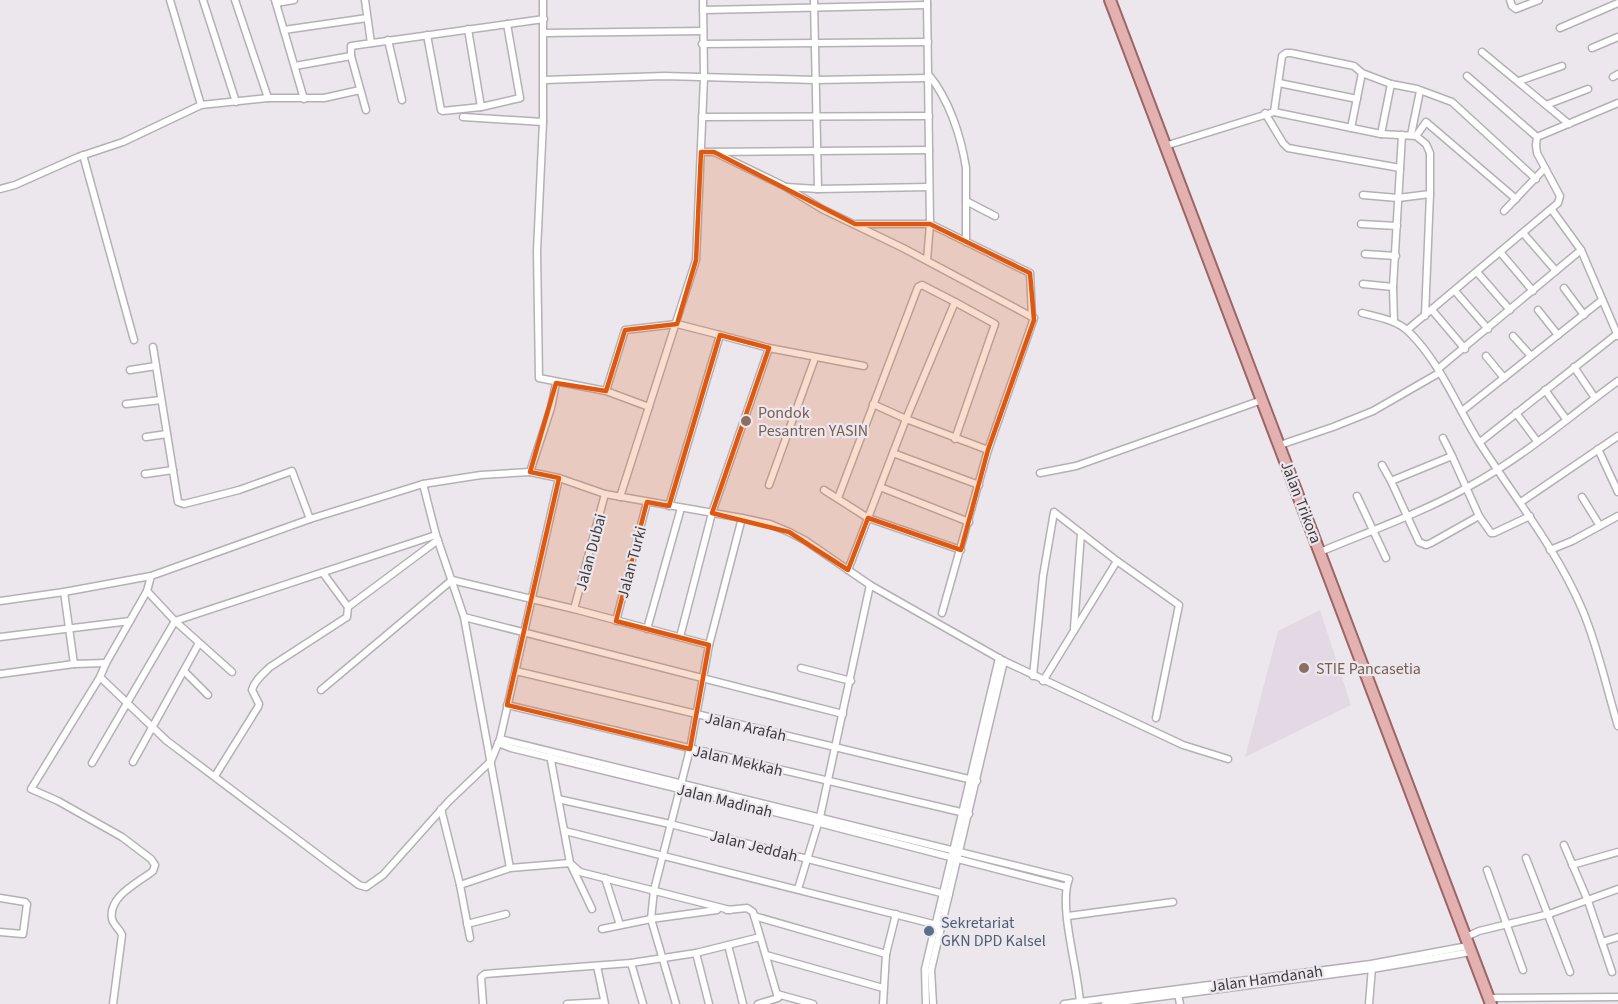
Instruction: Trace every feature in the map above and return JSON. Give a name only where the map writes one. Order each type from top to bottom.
[{"type":"main road","name":"Jalan Trikora","points":[[1110,0],[1490,1001]]},
{"type":"street","points":[[170,0],[201,105]]},
{"type":"street","points":[[204,0],[236,102]]},
{"type":"street","points":[[235,0],[268,98]]},
{"type":"street","points":[[294,0],[275,1],[304,99]]},
{"type":"street","points":[[365,0],[371,42]]},
{"type":"street","points":[[543,0],[543,122],[537,250],[539,378],[606,391],[649,407]]},
{"type":"street","points":[[620,497],[678,324],[696,260],[704,78],[703,0]]},
{"type":"street","points":[[814,0],[818,189]]},
{"type":"street","points":[[1510,0],[1516,9],[1537,0]]},
{"type":"street","points":[[704,10],[927,3],[930,224],[927,260]]},
{"type":"street","points":[[1560,27],[1618,3]]},
{"type":"street","points":[[284,30],[367,18]]},
{"type":"street","points":[[366,110],[351,56],[351,46],[544,19]]},
{"type":"street","points":[[427,35],[441,110],[481,107],[520,98],[507,24]]},
{"type":"street","points":[[468,29],[481,107]]},
{"type":"street","points":[[544,33],[703,31]]},
{"type":"street","points":[[1592,48],[1618,37]]},
{"type":"street","points":[[388,40],[402,100]]},
{"type":"street","points":[[702,44],[928,42]]},
{"type":"street","points":[[1482,52],[1569,124]]},
{"type":"street","points":[[1274,112],[1282,56],[1286,53],[1354,66],[1362,73],[1391,84],[1420,90],[1452,102],[1536,179]]},
{"type":"street","points":[[295,66],[351,56]]},
{"type":"street","points":[[1519,81],[1562,66]]},
{"type":"street","points":[[1351,128],[1362,73]]},
{"type":"street","points":[[544,80],[664,76],[816,80],[928,76],[937,85],[950,112],[964,156],[966,242]]},
{"type":"street","points":[[1467,76],[1537,137]]},
{"type":"street","points":[[1279,83],[1357,99]]},
{"type":"street","points":[[1381,134],[1391,84]]},
{"type":"street","points":[[1546,105],[1588,89]]},
{"type":"street","points":[[0,189],[15,185],[83,155],[123,142],[201,105],[268,98],[324,98],[360,90]]},
{"type":"street","points":[[1414,136],[1420,90]]},
{"type":"street","points":[[1537,137],[1618,103]]},
{"type":"street","points":[[1165,146],[1274,112],[1381,134],[1414,136],[1424,141],[1430,151],[1425,316]]},
{"type":"street","points":[[1265,113],[1282,143],[1288,148],[1400,168]]},
{"type":"street","points":[[702,117],[928,116]]},
{"type":"street","points":[[463,117],[543,122]]},
{"type":"street","points":[[1414,136],[1426,122],[1516,199]]},
{"type":"street","points":[[1394,322],[1393,287],[1402,135]]},
{"type":"street","points":[[1407,330],[1552,210],[1560,200],[1536,148],[1537,137]]},
{"type":"street","points":[[701,152],[929,150]]},
{"type":"street","points":[[714,152],[784,186],[822,209],[927,260],[1032,316]]},
{"type":"street","points":[[83,155],[134,340]]},
{"type":"street","points":[[1504,211],[1545,168]]},
{"type":"street","points":[[784,186],[818,189],[929,187]]},
{"type":"street","points":[[1363,195],[1398,198],[1430,194]]},
{"type":"street","points":[[966,201],[995,216]]},
{"type":"street","points":[[1480,442],[1617,335],[1581,250],[1552,210]]},
{"type":"street","points":[[855,224],[930,224],[1030,273],[1034,320],[988,450],[942,613]]},
{"type":"street","points":[[1361,224],[1397,226]]},
{"type":"street","points":[[1523,233],[1556,271]]},
{"type":"street","points":[[1280,445],[1373,411],[1439,371],[1581,250]]},
{"type":"street","points":[[1500,252],[1533,291]]},
{"type":"street","points":[[1365,254],[1396,256]]},
{"type":"street","points":[[1477,272],[1510,310]]},
{"type":"street","points":[[1363,284],[1393,287]]},
{"type":"street","points":[[838,498],[919,285],[995,324],[955,439]]},
{"type":"street","points":[[1564,288],[1584,315]]},
{"type":"street","points":[[1455,291],[1488,329]]},
{"type":"street","points":[[1462,411],[1602,300]]},
{"type":"street","points":[[848,570],[906,418],[955,302]]},
{"type":"street","points":[[1432,310],[1465,349]]},
{"type":"street","points":[[1538,310],[1558,335]]},
{"type":"street","points":[[1362,313],[1394,322],[1407,330],[1439,371],[1480,442],[1530,516],[1582,609],[1618,726]]},
{"type":"street","points":[[606,391],[625,330],[678,324],[769,348],[864,366]]},
{"type":"street","points":[[669,506],[720,335]]},
{"type":"street","points":[[1513,336],[1531,357]]},
{"type":"street","points":[[153,347],[178,502],[184,504],[238,490],[292,471],[310,519]]},
{"type":"street","points":[[680,637],[712,513],[769,348]]},
{"type":"street","points":[[1486,356],[1504,378]]},
{"type":"street","points":[[769,485],[815,358]]},
{"type":"street","points":[[130,370],[156,366]]},
{"type":"street","points":[[1574,367],[1595,398]]},
{"type":"street","points":[[1320,552],[1467,489],[1498,470],[1618,381]]},
{"type":"street","points":[[530,472],[551,408],[556,383]]},
{"type":"street","points":[[1545,390],[1566,419]]},
{"type":"street","points":[[126,404],[161,400]]},
{"type":"street","points":[[1040,473],[1076,466],[1263,400]]},
{"type":"street","points":[[873,404],[955,439],[988,450]]},
{"type":"street","points":[[1516,413],[1537,441]]},
{"type":"street","points":[[146,437],[167,434]]},
{"type":"street","points":[[1521,502],[1618,436]]},
{"type":"street","points":[[1443,438],[1479,516],[1491,533],[1530,516]]},
{"type":"street","points":[[1598,449],[1618,492]]},
{"type":"street","points":[[893,453],[979,485]]},
{"type":"street","points":[[1391,481],[1452,456]]},
{"type":"street","points":[[1382,465],[1419,542],[1426,545],[1479,516]]},
{"type":"street","points":[[145,474],[173,470]]},
{"type":"street","points":[[0,601],[151,576],[310,519],[423,484],[481,475],[530,472],[559,478],[605,494],[770,524],[806,541],[870,585],[1001,660],[1183,745],[1228,759]]},
{"type":"street","points":[[100,677],[167,741],[329,863],[359,885],[366,887],[383,875],[441,809],[491,761],[499,741],[516,671],[530,599],[559,478]]},
{"type":"street","points":[[423,484],[437,538],[464,617],[510,868]]},
{"type":"street","points":[[880,487],[969,522]]},
{"type":"street","points":[[824,490],[868,518],[961,550]]},
{"type":"street","name":"Jalan Dubai","points":[[574,609],[605,494]]},
{"type":"street","points":[[1357,496],[1386,558]]},
{"type":"street","points":[[1582,497],[1600,526]]},
{"type":"street","name":"Jalan Turki","points":[[616,621],[647,502]]},
{"type":"street","points":[[647,629],[681,508]]},
{"type":"street","points":[[1033,676],[1043,576],[1054,512],[1179,605],[1156,717]]},
{"type":"street","points":[[1550,550],[1618,516]]},
{"type":"street","points":[[676,1004],[651,919],[654,890],[690,749],[709,645],[742,518]]},
{"type":"street","points":[[1074,631],[1081,533]]},
{"type":"street","points":[[92,763],[175,621],[437,538]]},
{"type":"street","points":[[348,607],[437,538]]},
{"type":"street","points":[[1043,681],[1117,561]]},
{"type":"street","points":[[215,776],[258,707],[259,704],[252,690],[254,684],[270,667],[347,617],[348,607],[323,573]]},
{"type":"street","points":[[113,1004],[122,935],[113,921],[114,906],[120,896],[153,872],[155,866],[151,859],[122,837],[58,801],[31,789],[100,677],[147,591],[151,576]]},
{"type":"street","points":[[452,580],[709,645]]},
{"type":"street","points":[[321,690],[452,580]]},
{"type":"street","points":[[798,889],[828,782],[870,585]]},
{"type":"street","points":[[147,591],[175,621],[232,672]]},
{"type":"street","points":[[64,592],[74,664]]},
{"type":"street","points":[[464,617],[843,714]]},
{"type":"street","points":[[0,637],[130,621]]},
{"type":"street","points":[[133,762],[200,643]]},
{"type":"street","points":[[926,1004],[925,969],[966,813],[1001,660]]},
{"type":"street","points":[[0,674],[74,664],[106,663]]},
{"type":"street","points":[[801,668],[851,681]]},
{"type":"street","points":[[184,671],[208,695]]},
{"type":"street","name":"Jalan Arafah","points":[[516,671],[973,780]]},
{"type":"street","name":"Jalan Mekkah","points":[[507,705],[966,813]]},
{"type":"street","name":"Jalan Madinah","points":[[499,741],[955,855]]},
{"type":"street","points":[[550,755],[570,863],[592,909]]},
{"type":"street","name":"Jalan Jeddah","points":[[558,799],[670,824],[946,894]]},
{"type":"street","points":[[441,809],[460,885],[470,938]]},
{"type":"street","points":[[565,831],[938,925]]},
{"type":"street","points":[[1564,845],[1588,901],[1612,972]]},
{"type":"street","points":[[1572,865],[1618,852]]},
{"type":"street","points":[[955,855],[1016,866],[1069,879],[1066,887],[1068,916],[1080,1003]]},
{"type":"street","points":[[955,855],[1066,887]]},
{"type":"street","points":[[1526,858],[1570,972]]},
{"type":"street","points":[[460,885],[510,868],[570,863],[580,872],[730,910]]},
{"type":"street","points":[[1016,866],[1016,874]]},
{"type":"street","points":[[1487,870],[1523,970]]},
{"type":"street","points":[[605,878],[620,925]]},
{"type":"street","name":"Jalan Hamdanah","points":[[1106,1004],[1372,966],[1468,945],[1479,931],[1549,914],[1618,889]]},
{"type":"street","points":[[0,898],[27,904],[23,934],[0,932]]},
{"type":"street","points":[[1068,916],[1173,902]]},
{"type":"street","points":[[602,929],[712,910],[750,909],[778,999]]},
{"type":"street","points":[[467,924],[506,914]]},
{"type":"street","points":[[884,1004],[886,954],[896,914]]},
{"type":"street","points":[[754,916],[886,954]]},
{"type":"street","points":[[933,1004],[931,970],[938,925]]},
{"type":"street","points":[[483,1004],[480,977],[485,974],[631,963],[696,953],[760,937]]},
{"type":"street","points":[[1602,942],[1618,937]]},
{"type":"street","points":[[728,945],[743,1004]]},
{"type":"street","points":[[696,953],[709,1004]]},
{"type":"street","points":[[766,955],[883,988]]},
{"type":"street","points":[[631,963],[643,1004]]},
{"type":"street","points":[[567,1004],[605,1003],[597,966]]},
{"type":"street","points":[[1369,1004],[1372,966]]},
{"type":"street","name":"Jalan Hamdanah","points":[[1064,1004],[1372,966]]},
{"type":"street","points":[[1178,994],[1180,1004]]},
{"type":"street","points":[[1490,1001],[1618,997]]},
{"type":"street","points":[[758,1004],[778,999],[813,1004]]},
{"type":"highlighted area","points":[[701,152],[714,152],[855,224],[930,224],[1030,273],[1034,320],[988,450],[961,550],[868,518],[848,570],[789,532],[712,513],[769,348],[720,335],[669,506],[647,502],[616,621],[709,645],[690,749],[507,705],[559,478],[530,472],[556,383],[606,391],[625,330],[677,324],[696,260]]},
{"type":"shaded area","name":"STIE Pancasetia","points":[[1320,610],[1351,705],[1245,757],[1278,631]]},
{"type":"place","name":"Pondok Pesantren YASIN","points":[[746,421]]},
{"type":"place","name":"STIE Pancasetia","points":[[1304,668]]},
{"type":"place","name":"Sekretariat GKN DPD Kalsel","points":[[929,931]]}]
